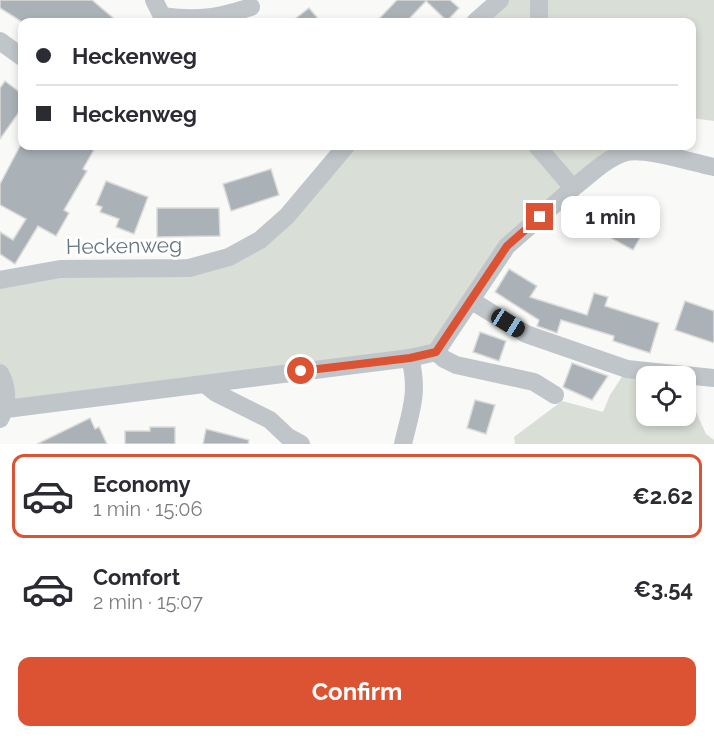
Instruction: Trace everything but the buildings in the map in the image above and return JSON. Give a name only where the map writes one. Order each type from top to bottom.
[{"type":"street","points":[[480,18],[500,0]]},
{"type":"street","points":[[539,0],[539,18]]},
{"type":"street","points":[[203,18],[223,16],[251,7]]},
{"type":"street","points":[[160,13],[181,18]]},
{"type":"street","points":[[0,41],[18,54]]},
{"type":"street","name":"Heckenweg","points":[[0,280],[60,269],[189,268],[229,257],[260,240],[287,216],[343,150]]},
{"type":"street","points":[[540,150],[573,188]]},
{"type":"street","points":[[0,373],[6,388],[3,414],[410,358],[436,352],[507,246],[573,188],[612,158],[628,152],[654,154],[714,167]]},
{"type":"street","points":[[472,301],[526,334],[627,369],[714,378]]},
{"type":"street","points":[[436,352],[456,365],[534,382],[555,395]]},
{"type":"street","points":[[403,444],[414,404],[415,378],[410,358]]},
{"type":"street","points":[[206,385],[216,393],[270,420],[288,437],[301,444]]},
{"type":"shaded area","points":[[500,0],[714,0],[714,121],[696,119],[696,18],[480,18]]},
{"type":"shaded area","points":[[343,150],[612,150],[603,156],[506,251],[436,352],[0,412],[0,281],[189,268],[260,240]]},
{"type":"shaded area","points":[[627,369],[636,372],[636,426],[696,426],[696,412],[706,434],[714,440],[714,444],[515,444],[514,437],[562,401],[603,412],[610,395]]},
{"type":"route","points":[[301,371],[410,358],[436,352],[507,246],[540,217]]}]
